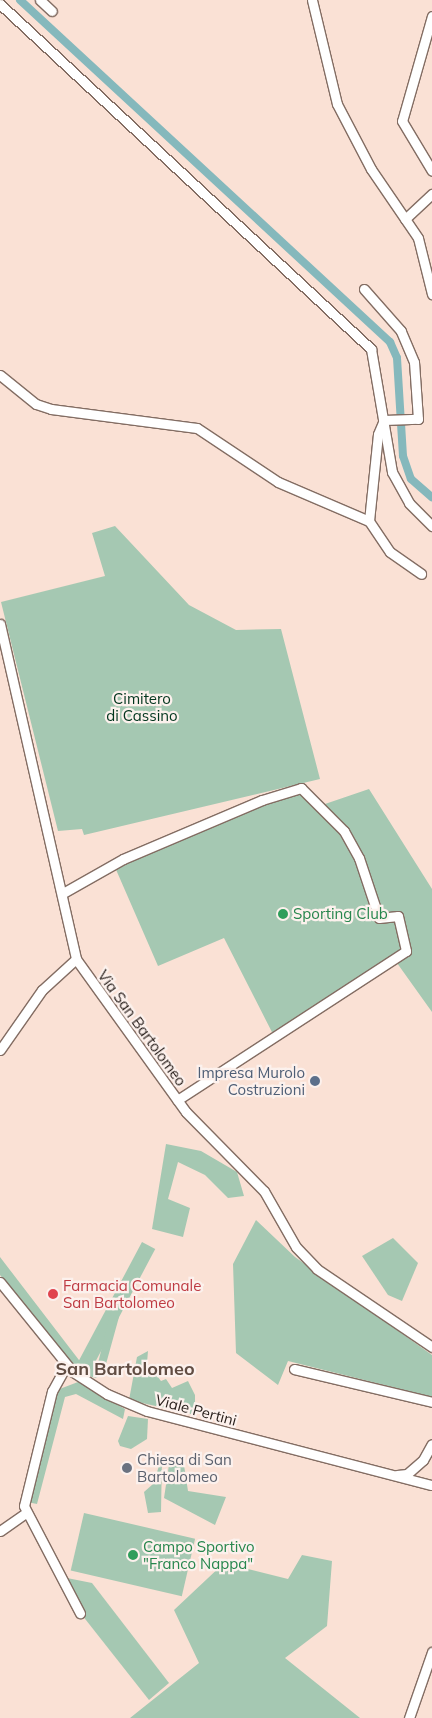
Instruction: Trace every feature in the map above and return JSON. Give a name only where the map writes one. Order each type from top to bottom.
[{"type":"street","points":[[40,0],[52,11]]},
{"type":"street","points":[[312,0],[337,104],[371,169],[405,218],[420,244],[432,294]]},
{"type":"street","points":[[0,4],[371,350],[384,420],[388,459],[398,485],[432,526]]},
{"type":"street","points":[[432,16],[402,121],[432,171]]},
{"type":"street","points":[[405,218],[432,194]]},
{"type":"street","points":[[364,289],[401,331],[410,354],[418,419],[384,420]]},
{"type":"street","points":[[0,375],[36,404],[52,409],[197,428],[278,482],[368,521],[390,552],[421,574]]},
{"type":"street","points":[[368,521],[378,434],[384,420]]},
{"type":"street","name":"Via San Bartolomeo","points":[[0,624],[63,893],[76,959],[177,1100],[264,1191],[296,1247],[317,1269],[432,1347]]},
{"type":"street","points":[[63,893],[123,859],[262,800],[301,788],[310,803],[344,831],[359,858],[379,918],[398,916],[406,951],[177,1100]]},
{"type":"street","points":[[0,1050],[42,990],[76,959]]},
{"type":"street","name":"Viale Pertini","points":[[0,1282],[66,1366],[107,1394],[147,1412],[432,1485]]},
{"type":"street","points":[[66,1366],[52,1391],[24,1506],[80,1613]]},
{"type":"street","points":[[294,1369],[432,1402]]},
{"type":"street","points":[[392,1476],[407,1474],[432,1444]]},
{"type":"street","points":[[0,1531],[26,1513]]},
{"type":"street","points":[[408,1718],[432,1652]]},
{"type":"green space","name":"Cimitero di Cassino","points":[[115,526],[189,605],[236,630],[281,629],[320,779],[84,835],[82,829],[58,831],[1,602],[105,576],[92,533]]},
{"type":"green space","name":"Sporting Club","points":[[301,788],[325,804],[369,789],[432,889],[432,1012],[397,963],[276,1040],[224,938],[158,966],[114,865]]},
{"type":"green space","points":[[166,1144],[201,1151],[237,1172],[244,1196],[228,1198],[205,1175],[178,1162],[168,1199],[190,1208],[183,1237],[152,1229]]},
{"type":"green space","points":[[256,1220],[295,1257],[432,1355],[432,1397],[288,1361],[278,1385],[236,1353],[233,1264]]},
{"type":"green space","points":[[393,1238],[418,1263],[402,1301],[388,1295],[362,1256]]},
{"type":"green space","points":[[142,1242],[155,1249],[90,1371],[77,1364]]},
{"type":"green space","points":[[0,1257],[82,1364],[98,1363],[110,1315],[119,1317],[106,1364],[96,1378],[81,1374],[65,1358],[0,1275]]},
{"type":"green space","points":[[148,1351],[147,1363],[161,1381],[166,1379],[172,1388],[188,1381],[195,1395],[195,1415],[129,1400],[137,1357]]},
{"type":"green space","points":[[78,1382],[125,1409],[123,1419],[76,1394],[65,1397],[37,1504],[27,1502],[57,1390]]},
{"type":"green space","points":[[128,1416],[148,1419],[147,1439],[131,1449],[120,1446],[118,1441]]},
{"type":"green space","points":[[162,1457],[161,1512],[148,1513],[144,1492],[153,1484]]},
{"type":"green space","points":[[170,1458],[184,1465],[188,1491],[226,1497],[215,1525],[164,1498]]},
{"type":"green space","name":"Campo Sportivo \"Franco Nappa\"","points":[[84,1513],[195,1539],[182,1596],[71,1570]]},
{"type":"green space","points":[[302,1555],[332,1561],[327,1626],[285,1658],[360,1718],[130,1718],[199,1663],[174,1610],[224,1563],[288,1579]]},
{"type":"green space","points":[[67,1578],[92,1583],[169,1683],[149,1700],[82,1615]]},
{"type":"waterway","points":[[20,0],[390,342],[397,358],[403,456],[411,479],[432,497]]},
{"type":"place","name":"Sporting Club","points":[[283,914]]},
{"type":"place","name":"Impresa Murolo Costruzioni","points":[[315,1081]]},
{"type":"place","name":"Farmacia Comunale San Bartolomeo","points":[[53,1294]]},
{"type":"place","name":"Chiesa di San Bartolomeo","points":[[127,1468]]},
{"type":"place","name":"Campo Sportivo \"Franco Nappa\"","points":[[133,1555]]},
{"type":"district","name":"San Bartolomeo","points":[[125,1369]]}]
